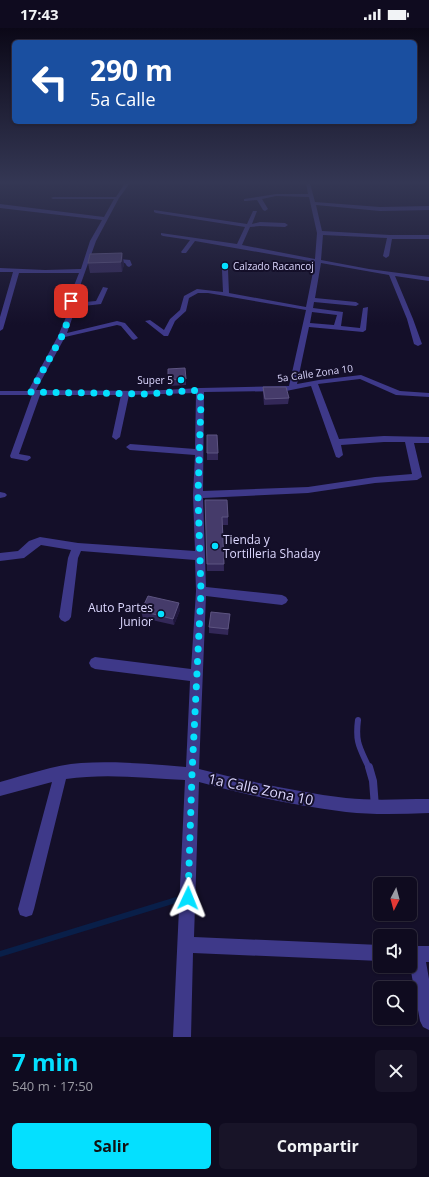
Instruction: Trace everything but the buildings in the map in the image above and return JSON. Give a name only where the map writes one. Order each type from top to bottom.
[{"type":"street","points":[[27,458],[14,456],[34,392],[62,336],[71,314],[71,301],[88,261],[93,241],[99,230]]},
{"type":"street","points":[[239,246],[247,230]]},
{"type":"street","points":[[292,388],[311,300],[315,288],[319,230]]},
{"type":"street","points":[[320,233],[390,237],[429,237]]},
{"type":"street","points":[[163,234],[239,246],[318,262],[429,279]]},
{"type":"street","points":[[386,256],[390,237]]},
{"type":"street","points":[[184,252],[194,239]]},
{"type":"street","points":[[88,261],[95,260]]},
{"type":"street","points":[[103,260],[126,260],[129,261],[129,266]]},
{"type":"street","points":[[0,270],[83,271]]},
{"type":"street","points":[[225,270],[226,293]]},
{"type":"street","points":[[0,329],[16,271]]},
{"type":"street","points":[[391,274],[410,319],[418,344]]},
{"type":"street","points":[[72,305],[99,303],[105,288]]},
{"type":"street","points":[[148,321],[166,335],[172,320],[183,311],[185,299],[189,294],[202,290],[226,293],[309,310],[341,312],[337,328]]},
{"type":"street","points":[[311,300],[356,304]]},
{"type":"street","points":[[306,325],[363,330],[366,308]]},
{"type":"street","points":[[62,336],[117,323],[123,324],[134,338]]},
{"type":"street","name":"5a Calle Zona 10","points":[[0,393],[126,393],[292,388],[314,383],[361,377],[399,393],[429,395]]},
{"type":"street","points":[[314,383],[336,442],[339,455]]},
{"type":"street","points":[[182,1037],[192,774],[201,591],[198,495],[198,452],[201,402],[200,390]]},
{"type":"street","points":[[116,438],[126,393]]},
{"type":"street","points":[[336,442],[409,439],[429,440]]},
{"type":"street","points":[[198,495],[308,490],[375,480],[417,477],[409,439]]},
{"type":"street","points":[[130,447],[198,452]]},
{"type":"street","points":[[0,557],[20,556],[32,544],[40,540],[78,547],[201,556]]},
{"type":"street","points":[[65,617],[73,558],[78,547]]},
{"type":"street","points":[[201,591],[282,600]]},
{"type":"street","points":[[95,663],[197,676]]},
{"type":"street","name":"1a Calle Zona 10","points":[[0,789],[61,773],[104,769],[192,774],[252,789],[346,806],[375,808],[429,806]]},
{"type":"street","points":[[26,909],[61,773]]},
{"type":"street","points":[[186,945],[373,953]]},
{"type":"street","points":[[418,954],[429,1021]]},
{"type":"lane","points":[[358,720],[356,736],[359,747],[366,759],[371,773],[375,808]]},
{"type":"waterway","points":[[0,954],[176,900]]},
{"type":"place","name":"Calzado Racancoj","points":[[225,266]]},
{"type":"place","name":"Super 5","points":[[181,380]]},
{"type":"place","name":"Tienda y Tortilleria Shaday","points":[[215,546]]},
{"type":"place","name":"Auto Partes Junior","points":[[161,614]]},
{"type":"route","points":[[71,301],[73,306],[70,318],[55,351],[31,392],[146,394],[200,390],[201,402],[198,452],[198,495],[201,591],[192,774],[188,898]]}]
